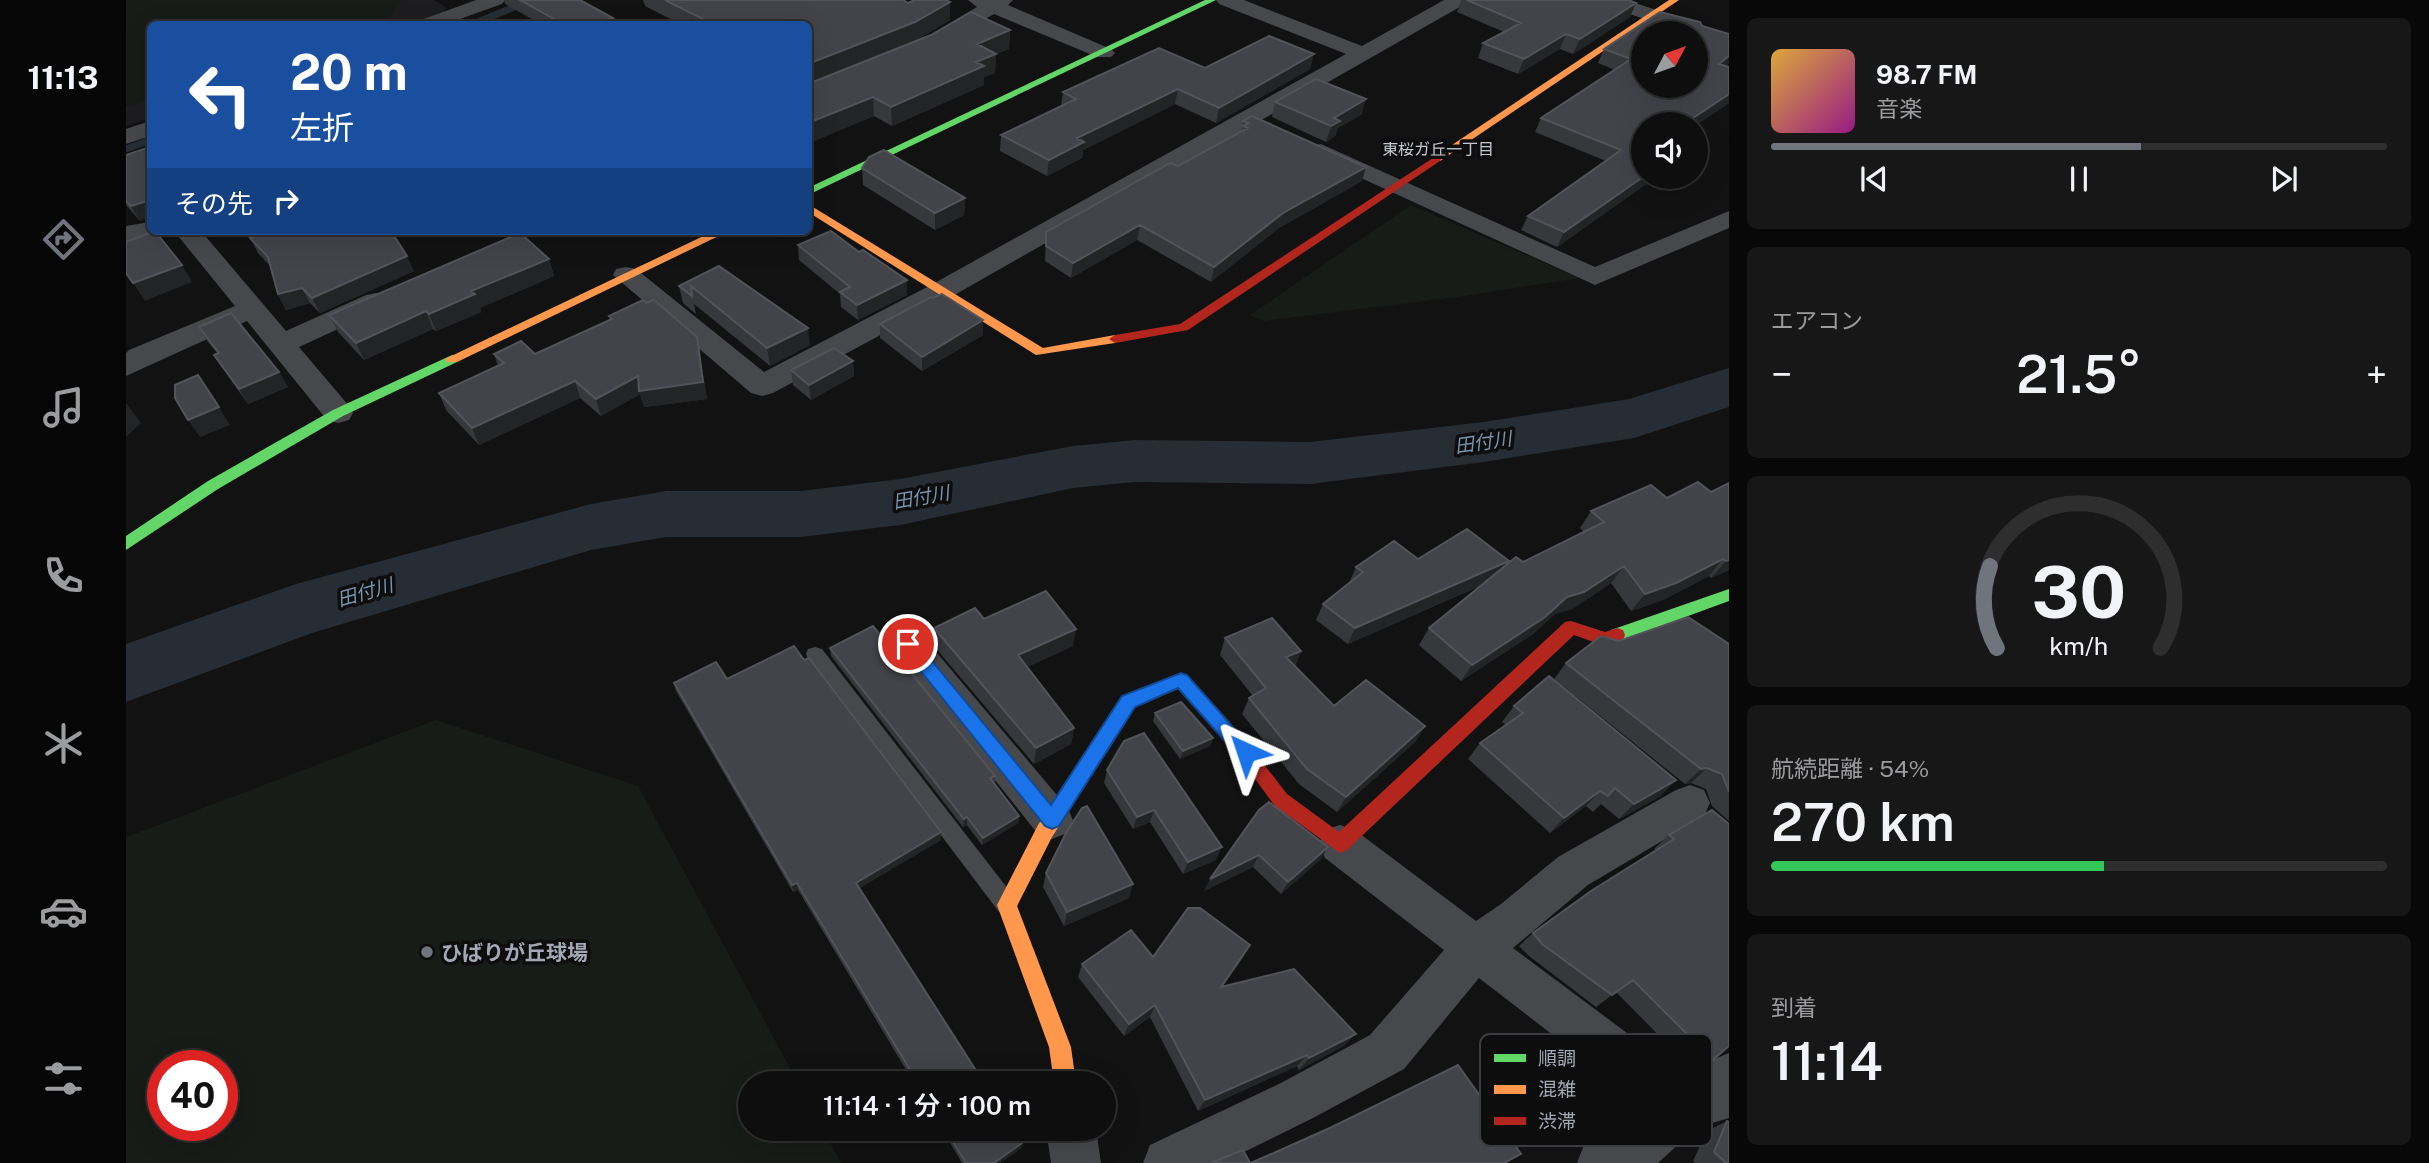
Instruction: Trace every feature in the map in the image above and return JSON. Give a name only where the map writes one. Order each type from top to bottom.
[{"type":"street","points":[[433,21],[460,5],[495,0]]},
{"type":"street","points":[[812,190],[1212,0]]},
{"type":"street","points":[[1226,0],[1362,53]]},
{"type":"street","points":[[626,275],[762,386],[941,290],[1458,0]]},
{"type":"street","points":[[1607,0],[1729,41]]},
{"type":"street","points":[[812,209],[1041,352],[1184,327],[1675,0]]},
{"type":"street","points":[[915,50],[991,2],[1104,53]]},
{"type":"street","points":[[460,5],[489,21]]},
{"type":"street","points":[[1249,118],[1273,129]]},
{"type":"street","points":[[126,137],[147,129]]},
{"type":"street","points":[[1298,141],[1594,276],[1729,219]]},
{"type":"street","points":[[126,234],[147,230]]},
{"type":"street","points":[[190,235],[250,309],[284,343],[338,413]]},
{"type":"street","points":[[126,544],[213,485],[338,413],[714,235]]},
{"type":"street","points":[[284,343],[398,291]]},
{"type":"street","points":[[126,367],[138,357],[250,309]]},
{"type":"street","points":[[1340,844],[1524,668],[1571,627],[1605,639],[1729,595]]},
{"type":"street","points":[[908,644],[1052,820]]},
{"type":"street","points":[[1063,1071],[1060,1047],[1007,905],[1052,820],[1129,701],[1181,680],[1246,752],[1281,800],[1476,947],[1612,1034]]},
{"type":"street","points":[[1168,1163],[1296,1101],[1387,1052],[1476,947],[1517,919],[1573,871],[1689,803]]},
{"type":"street","points":[[1073,1141],[1076,1163]]},
{"type":"street","points":[[1633,1158],[1649,1146]]},
{"type":"lane","points":[[815,654],[1007,905]]},
{"type":"lane","points":[[1524,668],[1545,685]]},
{"type":"shaded area","points":[[126,0],[434,0],[447,8],[443,13],[420,21],[147,21],[147,119],[126,126]]},
{"type":"shaded area","points":[[126,0],[401,0],[390,17],[377,21],[147,21],[147,100],[126,107]]},
{"type":"shaded area","points":[[1411,205],[1579,278],[1457,297],[1264,321],[1250,315]]},
{"type":"shaded area","name":"ひばりが丘球場","points":[[436,720],[638,786],[792,1071],[738,1071],[738,1141],[829,1141],[841,1163],[126,1163],[126,837]]},
{"type":"building","points":[[520,0],[580,0],[613,18],[604,21],[558,21]]},
{"type":"building","points":[[665,0],[950,2],[915,22],[812,62],[812,21],[707,21]]},
{"type":"building","points":[[1467,0],[1628,0],[1636,3],[1580,39],[1566,34],[1524,59],[1483,43],[1521,23]]},
{"type":"building","points":[[971,12],[1010,30],[977,44],[996,54],[976,62],[984,66],[891,107],[873,97],[812,121],[812,82],[931,35]]},
{"type":"building","points":[[1660,12],[1696,21],[1646,21]]},
{"type":"building","points":[[1708,28],[1729,34],[1729,56],[1719,64],[1729,67],[1729,94],[1702,112],[1631,112],[1631,185],[1564,232],[1528,216],[1621,150],[1541,118],[1631,59],[1631,98],[1708,98]]},
{"type":"building","points":[[1631,31],[1631,59],[1604,49]]},
{"type":"building","points":[[1269,36],[1314,54],[1219,108],[1178,89],[1077,138],[1084,142],[1049,160],[1001,135],[1076,99],[1063,92],[1159,48],[1205,68]]},
{"type":"building","points":[[1316,79],[1366,99],[1334,118],[1340,121],[1331,126],[1275,102]]},
{"type":"building","points":[[1252,116],[1366,167],[1283,213],[1214,267],[1140,225],[1073,263],[1046,246],[1046,232],[1170,163],[1178,166],[1248,128],[1243,126],[1249,123],[1243,121]]},
{"type":"building","points":[[147,148],[147,201],[131,206],[126,201],[126,155]]},
{"type":"building","points":[[884,150],[965,198],[935,213],[862,168],[869,157]]},
{"type":"building","points":[[831,231],[859,252],[863,250],[907,280],[857,305],[840,292],[850,287],[798,245]]},
{"type":"building","points":[[147,234],[158,235],[182,265],[133,283],[126,273],[126,242]]},
{"type":"building","points":[[258,235],[394,235],[407,256],[312,298],[302,288],[278,294],[268,257],[250,238]]},
{"type":"building","points":[[515,235],[522,235],[549,259],[471,291],[475,294],[429,314],[426,311],[356,343],[329,315]]},
{"type":"building","points":[[719,266],[808,328],[767,348],[691,286],[692,296],[679,286]]},
{"type":"building","points":[[942,294],[983,320],[922,357],[880,324],[931,297]]},
{"type":"building","points":[[643,300],[646,303],[654,300],[697,337],[703,382],[639,391],[638,376],[596,399],[575,381],[472,428],[439,393],[504,363],[494,354],[521,341],[535,354],[612,319],[609,316]]},
{"type":"building","points":[[231,313],[279,372],[239,389],[214,355],[219,353],[199,327]]},
{"type":"building","points":[[834,348],[853,361],[809,385],[791,370]]},
{"type":"building","points":[[198,375],[219,407],[188,420],[175,398],[175,385]]},
{"type":"building","points":[[1698,482],[1711,492],[1729,483],[1729,560],[1723,559],[1676,583],[1645,594],[1624,566],[1584,592],[1567,597],[1545,617],[1472,665],[1429,628],[1516,557],[1523,562],[1604,522],[1591,511],[1651,485],[1667,498]]},
{"type":"building","points":[[1467,529],[1509,561],[1355,628],[1323,604],[1363,572],[1356,567],[1394,541],[1418,559]]},
{"type":"building","points":[[1046,591],[1076,629],[1018,655],[1074,728],[1036,748],[934,628],[975,608],[984,619]]},
{"type":"building","points":[[1688,617],[1729,644],[1729,792],[1722,774],[1707,768],[1701,769],[1566,663],[1601,636],[1619,641]]},
{"type":"building","points":[[1272,618],[1301,651],[1286,657],[1334,706],[1366,680],[1425,726],[1346,797],[1307,769],[1249,698],[1266,688],[1225,638]]},
{"type":"building","points":[[873,626],[995,776],[990,778],[1019,816],[983,838],[967,817],[964,819],[830,648]]},
{"type":"building","points":[[794,646],[804,660],[809,658],[941,832],[856,883],[976,1071],[911,1071],[797,883],[792,885],[674,683],[716,662],[727,679]]},
{"type":"building","points":[[1549,676],[1676,780],[1634,804],[1615,788],[1608,796],[1600,791],[1564,818],[1480,743],[1523,713],[1514,706]]},
{"type":"building","points":[[1181,702],[1213,738],[1183,751],[1155,713]]},
{"type":"building","points":[[1144,733],[1222,847],[1188,862],[1154,810],[1137,817],[1107,770],[1124,741]]},
{"type":"building","points":[[1269,802],[1328,847],[1288,882],[1259,855],[1210,879],[1259,810]]},
{"type":"building","points":[[1087,806],[1133,884],[1067,912],[1046,873],[1066,833],[1082,808]]},
{"type":"building","points":[[1712,810],[1729,824],[1729,1046],[1713,1060],[1712,1034],[1687,1034],[1633,980],[1612,995],[1542,944],[1533,933],[1591,891],[1674,839],[1669,835]]},
{"type":"building","points":[[1188,908],[1200,908],[1250,945],[1221,987],[1294,969],[1356,1034],[1309,1058],[1307,1055],[1205,1100],[1155,1005],[1129,1024],[1082,964],[1131,930],[1153,957]]},
{"type":"building","points":[[1458,1065],[1480,1096],[1480,1146],[1515,1146],[1521,1154],[1504,1163],[1251,1163],[1332,1127]]},
{"type":"building","points":[[1727,1121],[1729,1122],[1729,1163],[1714,1152]]},
{"type":"building","points":[[952,1141],[1022,1143],[994,1163],[966,1163]]},
{"type":"building","points":[[1243,1150],[1250,1163],[1211,1163]]},
{"type":"waterway","points":[[480,21],[531,0]]},
{"type":"waterway","points":[[126,149],[147,141]]},
{"type":"waterway","name":"田付川","points":[[126,673],[296,611],[591,527],[666,514],[801,514],[900,502],[1073,467],[1135,461],[1310,463],[1484,442],[1634,418],[1729,387]]},
{"type":"traffic: fast","points":[[812,190],[1212,0]]},
{"type":"traffic: fast","points":[[126,544],[213,485],[338,413],[452,359]]},
{"type":"traffic: fast","points":[[1617,635],[1729,595]]},
{"type":"traffic: slow","points":[[1436,159],[1675,0]]},
{"type":"traffic: slow","points":[[812,209],[1041,352],[1115,339]]},
{"type":"traffic: slow","points":[[452,359],[715,235]]},
{"type":"traffic: slow","points":[[1063,1071],[1060,1047],[1007,905],[1045,831],[1129,701],[1181,680],[1236,741]]},
{"type":"traffic: jam","points":[[1115,339],[1184,327],[1436,159]]},
{"type":"traffic: jam","points":[[1236,741],[1281,800],[1340,844],[1571,627],[1605,639],[1617,635]]},
{"type":"place","name":"ひばりが丘球場","points":[[427,952]]},
{"type":"district","name":"東桜ガ丘一丁目","points":[[1438,149]]},
{"type":"route","points":[[908,644],[1052,820],[1129,701],[1181,680],[1246,752]]}]
